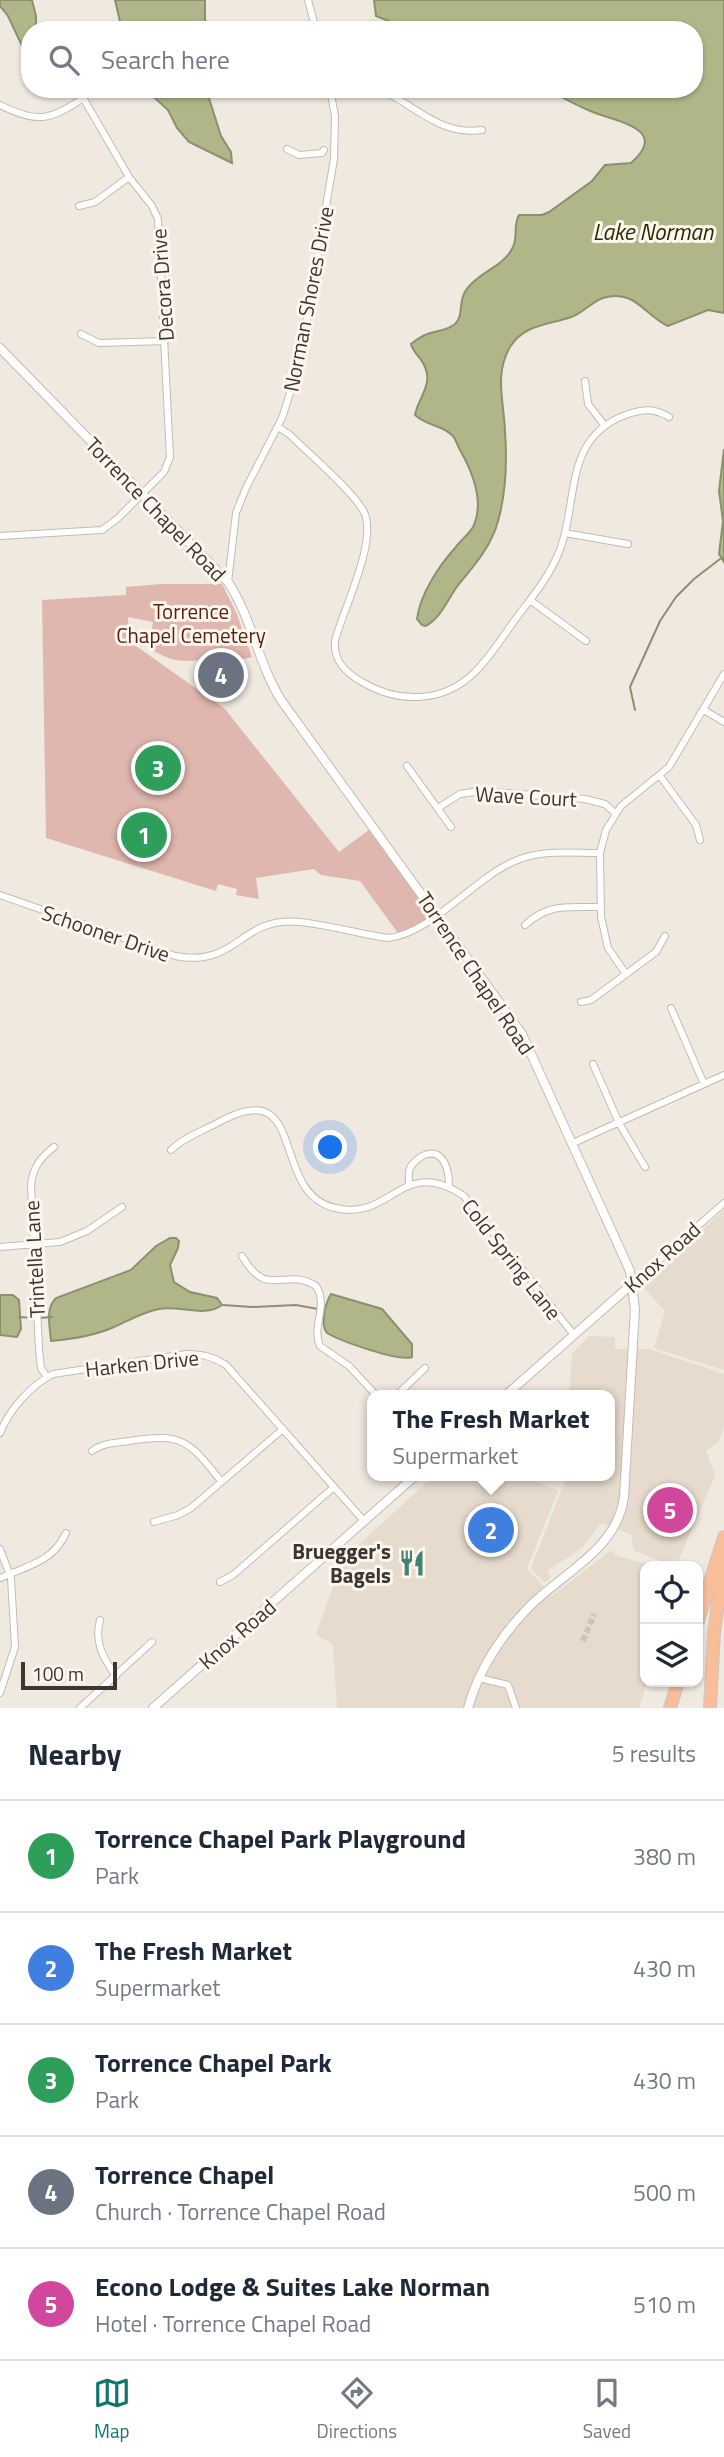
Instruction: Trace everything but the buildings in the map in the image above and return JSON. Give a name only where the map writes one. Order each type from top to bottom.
[{"type":"highway","points":[[703,1605],[724,1537]]},
{"type":"highway","points":[[710,1708],[714,1632],[724,1559]]},
{"type":"highway","points":[[719,1708],[724,1618]]},
{"type":"highway","points":[[670,1708],[676,1687]]},
{"type":"street","points":[[308,0],[314,21]]},
{"type":"street","name":"Norman Shores Drive","points":[[228,582],[236,513],[278,427],[299,365],[335,150],[335,116],[332,98]]},
{"type":"street","points":[[396,98],[449,129],[466,132],[482,130]]},
{"type":"street","points":[[0,105],[26,117],[44,118],[63,111],[82,99]]},
{"type":"street","name":"Decora Drive","points":[[0,536],[98,531],[106,528],[163,472],[170,457],[160,227],[152,206],[129,177],[82,99]]},
{"type":"street","points":[[287,149],[299,155],[335,150]]},
{"type":"street","points":[[79,206],[95,202],[129,177]]},
{"type":"street","points":[[81,334],[99,343],[165,341]]},
{"type":"street","name":"Torrence Chapel Road","points":[[0,348],[228,582],[242,609],[262,665],[281,700],[522,1034],[624,1253],[633,1283],[635,1309],[624,1497],[620,1518],[605,1541],[521,1615],[494,1648],[468,1708]]},
{"type":"street","points":[[585,381],[588,404],[605,426]]},
{"type":"street","points":[[278,427],[289,434],[353,498],[365,516],[367,544],[335,641],[335,655],[339,664],[353,677],[371,687],[398,696],[426,697],[446,691],[469,678],[530,600],[556,559],[565,533],[578,463],[591,441],[605,426],[622,416],[646,410],[659,411],[668,417]]},
{"type":"street","points":[[565,533],[628,544]]},
{"type":"street","points":[[530,600],[586,641]]},
{"type":"street","points":[[626,974],[605,941],[600,853],[606,830],[615,813],[631,796],[669,767],[724,674]]},
{"type":"street","points":[[704,710],[724,722]]},
{"type":"street","points":[[407,766],[451,827]]},
{"type":"street","points":[[660,776],[695,825],[700,840]]},
{"type":"street","name":"Wave Court","points":[[438,808],[460,794],[480,791],[585,799],[605,804],[615,813]]},
{"type":"street","name":"Schooner Drive","points":[[0,895],[128,941],[191,959],[213,956],[261,928],[280,922],[303,923],[388,938],[405,935],[492,873],[516,860],[541,854],[600,853]]},
{"type":"street","points":[[525,925],[552,908],[601,907]]},
{"type":"street","points":[[581,1002],[591,1000],[656,952],[665,936]]},
{"type":"street","points":[[671,1008],[704,1084]]},
{"type":"street","points":[[593,1064],[619,1123],[645,1167]]},
{"type":"street","points":[[573,1143],[724,1075]]},
{"type":"street","points":[[170,1150],[232,1115],[251,1109],[266,1113],[281,1125],[304,1188],[329,1207],[346,1210],[366,1208],[409,1184]]},
{"type":"street","name":"Trintella Lane","points":[[47,1377],[41,1368],[39,1349],[31,1179],[40,1158],[54,1147]]},
{"type":"street","name":"Cold Spring Lane","points":[[449,1185],[446,1166],[441,1156],[435,1153],[426,1154],[409,1169],[409,1184],[420,1182],[449,1185],[464,1196],[573,1335]]},
{"type":"street","name":"Knox Road","points":[[512,1390],[724,1203]]},
{"type":"street","points":[[0,1247],[53,1244],[77,1236],[122,1207]]},
{"type":"street","points":[[242,1256],[249,1269],[261,1279],[306,1281],[316,1286],[322,1302],[317,1332],[320,1346],[349,1366],[371,1390]]},
{"type":"street","name":"Harken Drive","points":[[0,1433],[7,1418],[23,1398],[47,1377],[73,1370],[202,1354],[214,1357],[226,1365],[363,1521]]},
{"type":"street","points":[[402,1390],[425,1368]]},
{"type":"street","points":[[154,1522],[177,1516],[191,1508],[283,1429]]},
{"type":"street","points":[[92,1451],[102,1445],[153,1438],[178,1439],[194,1449],[221,1481]]},
{"type":"street","name":"Knox Road","points":[[152,1708],[409,1481]]},
{"type":"street","points":[[220,1583],[233,1576],[334,1487]]},
{"type":"street","points":[[0,1578],[46,1558],[57,1549],[66,1533]]},
{"type":"street","points":[[0,1549],[10,1574],[15,1647],[0,1693]]},
{"type":"street","points":[[100,1620],[97,1635],[101,1654],[116,1676]]},
{"type":"street","points":[[80,1708],[152,1642]]},
{"type":"street","points":[[479,1678],[508,1685],[516,1708]]},
{"type":"shaded area","points":[[724,1210],[724,1370],[654,1348],[665,1311],[642,1286]]},
{"type":"shaded area","points":[[589,1336],[615,1337],[615,1349],[649,1349],[724,1374],[724,1427],[719,1441],[706,1451],[715,1475],[678,1561],[660,1561],[635,1551],[632,1535],[601,1523],[582,1548],[547,1571],[551,1577],[544,1583],[531,1568],[564,1481],[615,1481],[615,1390],[569,1390],[572,1354]]},
{"type":"shaded area","points":[[429,1481],[536,1481],[558,1491],[527,1568],[552,1596],[611,1550],[617,1556],[640,1562],[640,1687],[645,1687],[639,1708],[337,1708],[333,1645],[316,1634],[343,1559]]},
{"type":"green space","name":"Torrence Chapel Cemetery","points":[[222,584],[236,612],[252,657],[215,666],[212,658],[186,661],[165,657],[149,648],[153,622],[128,617],[129,641],[225,709],[339,852],[373,827],[437,914],[400,936],[360,881],[321,875],[314,869],[256,878],[259,899],[236,895],[237,889],[218,884],[216,891],[46,838],[42,600],[126,595],[126,587]]},
{"type":"water","points":[[0,0],[32,0],[36,21],[21,21],[21,44],[8,16],[0,6]]},
{"type":"water","points":[[115,0],[205,0],[205,21],[120,21]]},
{"type":"water","name":"Lake Norman","points":[[374,0],[724,0],[724,313],[708,310],[668,326],[632,300],[614,296],[603,298],[563,320],[538,326],[516,339],[502,367],[506,464],[498,521],[482,555],[441,612],[426,626],[417,619],[422,600],[443,563],[473,527],[478,507],[476,487],[469,467],[453,437],[444,429],[415,415],[426,386],[427,374],[411,344],[458,321],[466,290],[477,278],[509,254],[513,247],[519,215],[542,215],[549,212],[592,181],[605,165],[631,163],[642,151],[645,141],[634,127],[564,98],[703,98],[703,21],[388,21],[376,16]]},
{"type":"water","points":[[155,98],[209,98],[221,136],[231,152],[232,163],[189,142],[177,128],[168,110]]},
{"type":"water","points":[[724,449],[724,562],[719,554],[723,521],[719,491]]},
{"type":"water","points":[[170,1238],[179,1241],[170,1265],[174,1282],[190,1292],[217,1298],[222,1305],[208,1311],[159,1309],[99,1333],[51,1341],[49,1312],[56,1298],[131,1270],[156,1246]]},
{"type":"water","points":[[331,1294],[382,1309],[412,1344],[412,1357],[383,1354],[327,1333],[324,1314]]},
{"type":"water","points":[[0,1295],[13,1295],[19,1300],[21,1329],[17,1337],[0,1335]]},
{"type":"waterway","points":[[635,710],[630,687],[660,621],[676,597],[720,559]]},
{"type":"waterway","points":[[223,1305],[296,1305],[318,1309]]},
{"type":"waterway","points":[[19,1317],[34,1318]]},
{"type":"waterway","points":[[40,1318],[52,1317]]},
{"type":"tunnel","points":[[583,1641],[594,1614]]},
{"type":"place","name":"Torrence Chapel","points":[[221,675]]},
{"type":"place","name":"Torrence Chapel Park","points":[[158,768]]},
{"type":"place","name":"Torrence Chapel Park Playground","points":[[144,835]]},
{"type":"place","name":"Econo Lodge & Suites Lake Norman","points":[[670,1510]]},
{"type":"place","name":"The Fresh Market","points":[[491,1530]]},
{"type":"place","name":"Bruegger's Bagels","points":[[412,1563]]}]
